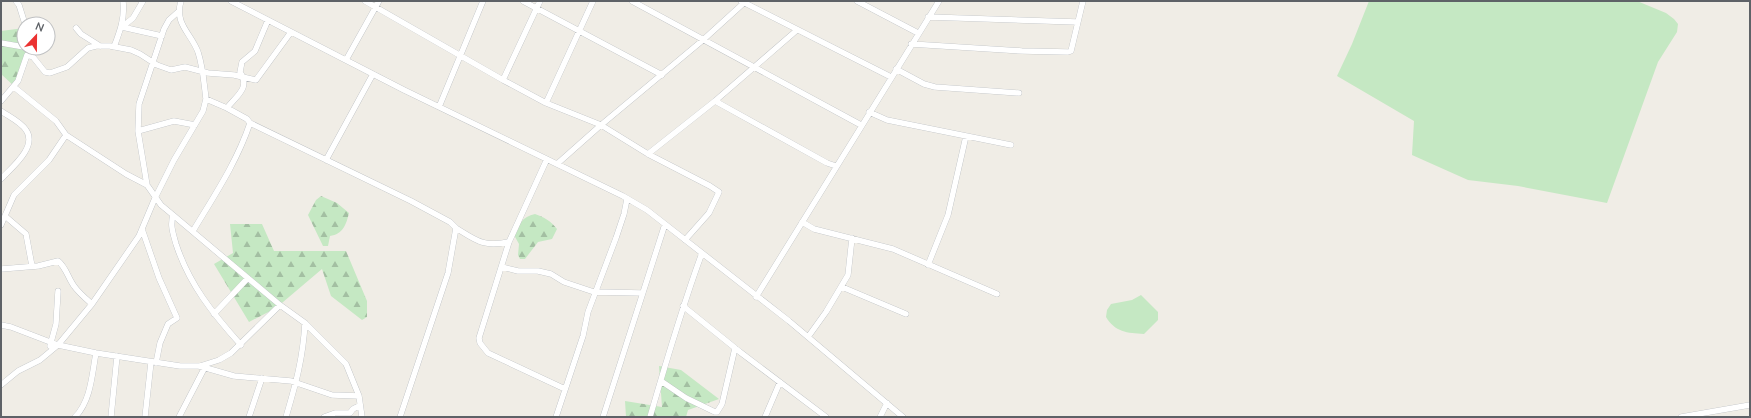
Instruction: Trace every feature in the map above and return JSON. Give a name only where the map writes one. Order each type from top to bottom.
[{"type":"street","points":[[114,47],[122,27],[124,16],[123,1]]},
{"type":"street","points":[[122,27],[133,18],[143,1]]},
{"type":"street","points":[[1,386],[18,371],[47,354],[58,345],[92,304],[129,253],[142,229],[155,198],[174,160],[203,111],[206,99],[203,71],[193,41],[182,26],[178,12],[181,1]]},
{"type":"street","points":[[231,1],[373,74],[647,210],[808,337],[903,417]]},
{"type":"street","points":[[365,1],[460,57],[546,102],[601,125],[648,154],[719,192],[709,213],[685,240]]},
{"type":"street","points":[[346,60],[379,1]]},
{"type":"street","points":[[439,107],[483,1]]},
{"type":"street","points":[[523,1],[662,75]]},
{"type":"street","points":[[503,80],[540,1]]},
{"type":"street","points":[[546,102],[593,1]]},
{"type":"street","points":[[632,1],[861,125]]},
{"type":"street","points":[[857,1],[868,3],[918,33]]},
{"type":"street","points":[[756,297],[938,1]]},
{"type":"street","points":[[911,44],[1022,51],[1068,52],[1071,51],[1083,1]]},
{"type":"street","points":[[19,2],[23,16]]},
{"type":"street","points":[[557,164],[601,125],[703,40],[744,2],[891,77]]},
{"type":"street","points":[[178,12],[169,20],[162,36],[139,104],[138,131],[147,185],[164,209],[193,231],[280,305],[305,323],[346,364],[359,396],[359,406],[362,417]]},
{"type":"street","points":[[928,17],[1077,22]]},
{"type":"street","points":[[227,108],[243,88],[244,78],[240,72],[242,62],[255,51],[268,20]]},
{"type":"street","points":[[122,27],[162,36]]},
{"type":"street","points":[[76,28],[81,34],[101,46]]},
{"type":"street","points":[[648,154],[715,101],[797,30]]},
{"type":"street","points":[[30,56],[33,57],[45,72],[50,73],[67,66],[88,48],[101,46],[114,47],[136,52],[153,62],[172,70],[185,67],[257,80],[291,32]]},
{"type":"street","points":[[1,44],[16,46]]},
{"type":"street","points":[[1,101],[14,88],[18,81],[27,56]]},
{"type":"street","points":[[896,68],[924,84],[935,87],[1019,93]]},
{"type":"street","points":[[326,160],[373,74]]},
{"type":"street","points":[[14,88],[56,121],[66,135],[126,174],[147,185]]},
{"type":"street","points":[[206,99],[227,108],[247,119],[250,123],[412,201],[450,222],[456,228],[479,242],[493,245],[509,242]]},
{"type":"street","points":[[715,101],[827,163],[836,166]]},
{"type":"street","points":[[1,111],[26,130],[28,137],[24,156],[1,179]]},
{"type":"street","points":[[869,112],[887,120],[1011,145]]},
{"type":"street","points":[[138,131],[174,121],[195,125]]},
{"type":"street","points":[[193,231],[229,171],[244,140],[250,123]]},
{"type":"street","points":[[1,225],[14,196],[50,160],[66,135]]},
{"type":"street","points":[[928,265],[948,215],[966,136]]},
{"type":"street","points":[[546,159],[509,242],[479,338],[480,343],[488,353],[565,390]]},
{"type":"street","points":[[556,417],[583,336],[594,292],[616,238],[627,199]]},
{"type":"street","points":[[173,215],[170,225],[180,256],[195,288],[240,345]]},
{"type":"street","points":[[5,216],[26,234],[32,266]]},
{"type":"street","points":[[802,222],[814,229],[892,249],[997,294]]},
{"type":"street","points":[[603,417],[665,224]]},
{"type":"street","points":[[400,417],[448,273],[456,228]]},
{"type":"street","points":[[142,229],[177,318],[168,324],[153,362],[145,417]]},
{"type":"street","points":[[808,337],[842,287],[848,275],[852,238]]},
{"type":"street","points":[[650,417],[683,306],[702,253]]},
{"type":"street","points":[[1,269],[32,266],[58,261],[63,264],[68,276],[81,295],[92,304]]},
{"type":"street","points":[[502,267],[518,271],[538,271],[551,274],[564,282],[594,292],[642,293]]},
{"type":"street","points":[[214,314],[248,278]]},
{"type":"street","points":[[842,287],[906,314]]},
{"type":"street","points":[[47,354],[56,324],[58,291]]},
{"type":"street","points":[[179,417],[202,366],[219,360],[231,353],[280,305]]},
{"type":"street","points":[[683,306],[780,382],[818,414],[826,417]]},
{"type":"street","points":[[286,417],[297,382],[303,352],[305,323]]},
{"type":"street","points":[[1,325],[11,327],[50,343],[96,353],[180,366],[202,366],[234,376],[297,382],[332,395],[359,396]]},
{"type":"street","points":[[661,381],[701,406],[717,412],[722,404],[735,348]]},
{"type":"street","points":[[75,417],[81,411],[87,397],[96,353]]},
{"type":"street","points":[[111,417],[117,356]]},
{"type":"street","points":[[249,417],[262,378]]},
{"type":"street","points":[[764,417],[780,382]]},
{"type":"street","points":[[880,417],[887,403]]},
{"type":"street","points":[[1681,417],[1750,405]]},
{"type":"street","points":[[324,417],[335,414],[347,414],[359,406]]},
{"type":"green space","points":[[1369,1],[1637,1],[1666,13],[1674,19],[1678,24],[1677,32],[1658,62],[1607,203],[1518,186],[1468,180],[1412,155],[1414,121],[1337,76],[1352,44]]},
{"type":"green space","points":[[16,29],[16,56],[30,56],[14,86],[1,74],[1,31]]},
{"type":"green space","points":[[321,196],[337,203],[349,213],[347,221],[341,231],[330,236],[328,246],[323,246],[308,215],[316,200]]},
{"type":"green space","points":[[535,214],[547,220],[557,229],[552,239],[538,242],[525,259],[520,259],[518,255],[519,244],[514,235],[524,219]]},
{"type":"green space","points":[[230,224],[262,224],[274,251],[346,251],[367,301],[367,317],[362,320],[331,296],[322,269],[276,308],[249,322],[214,264],[233,253]]},
{"type":"green space","points":[[1141,295],[1158,312],[1158,320],[1144,334],[1122,331],[1113,326],[1106,317],[1107,310],[1111,304],[1132,300]]},
{"type":"green space","points":[[659,366],[681,370],[719,399],[688,410],[686,417],[626,417],[625,401],[662,407]]}]
